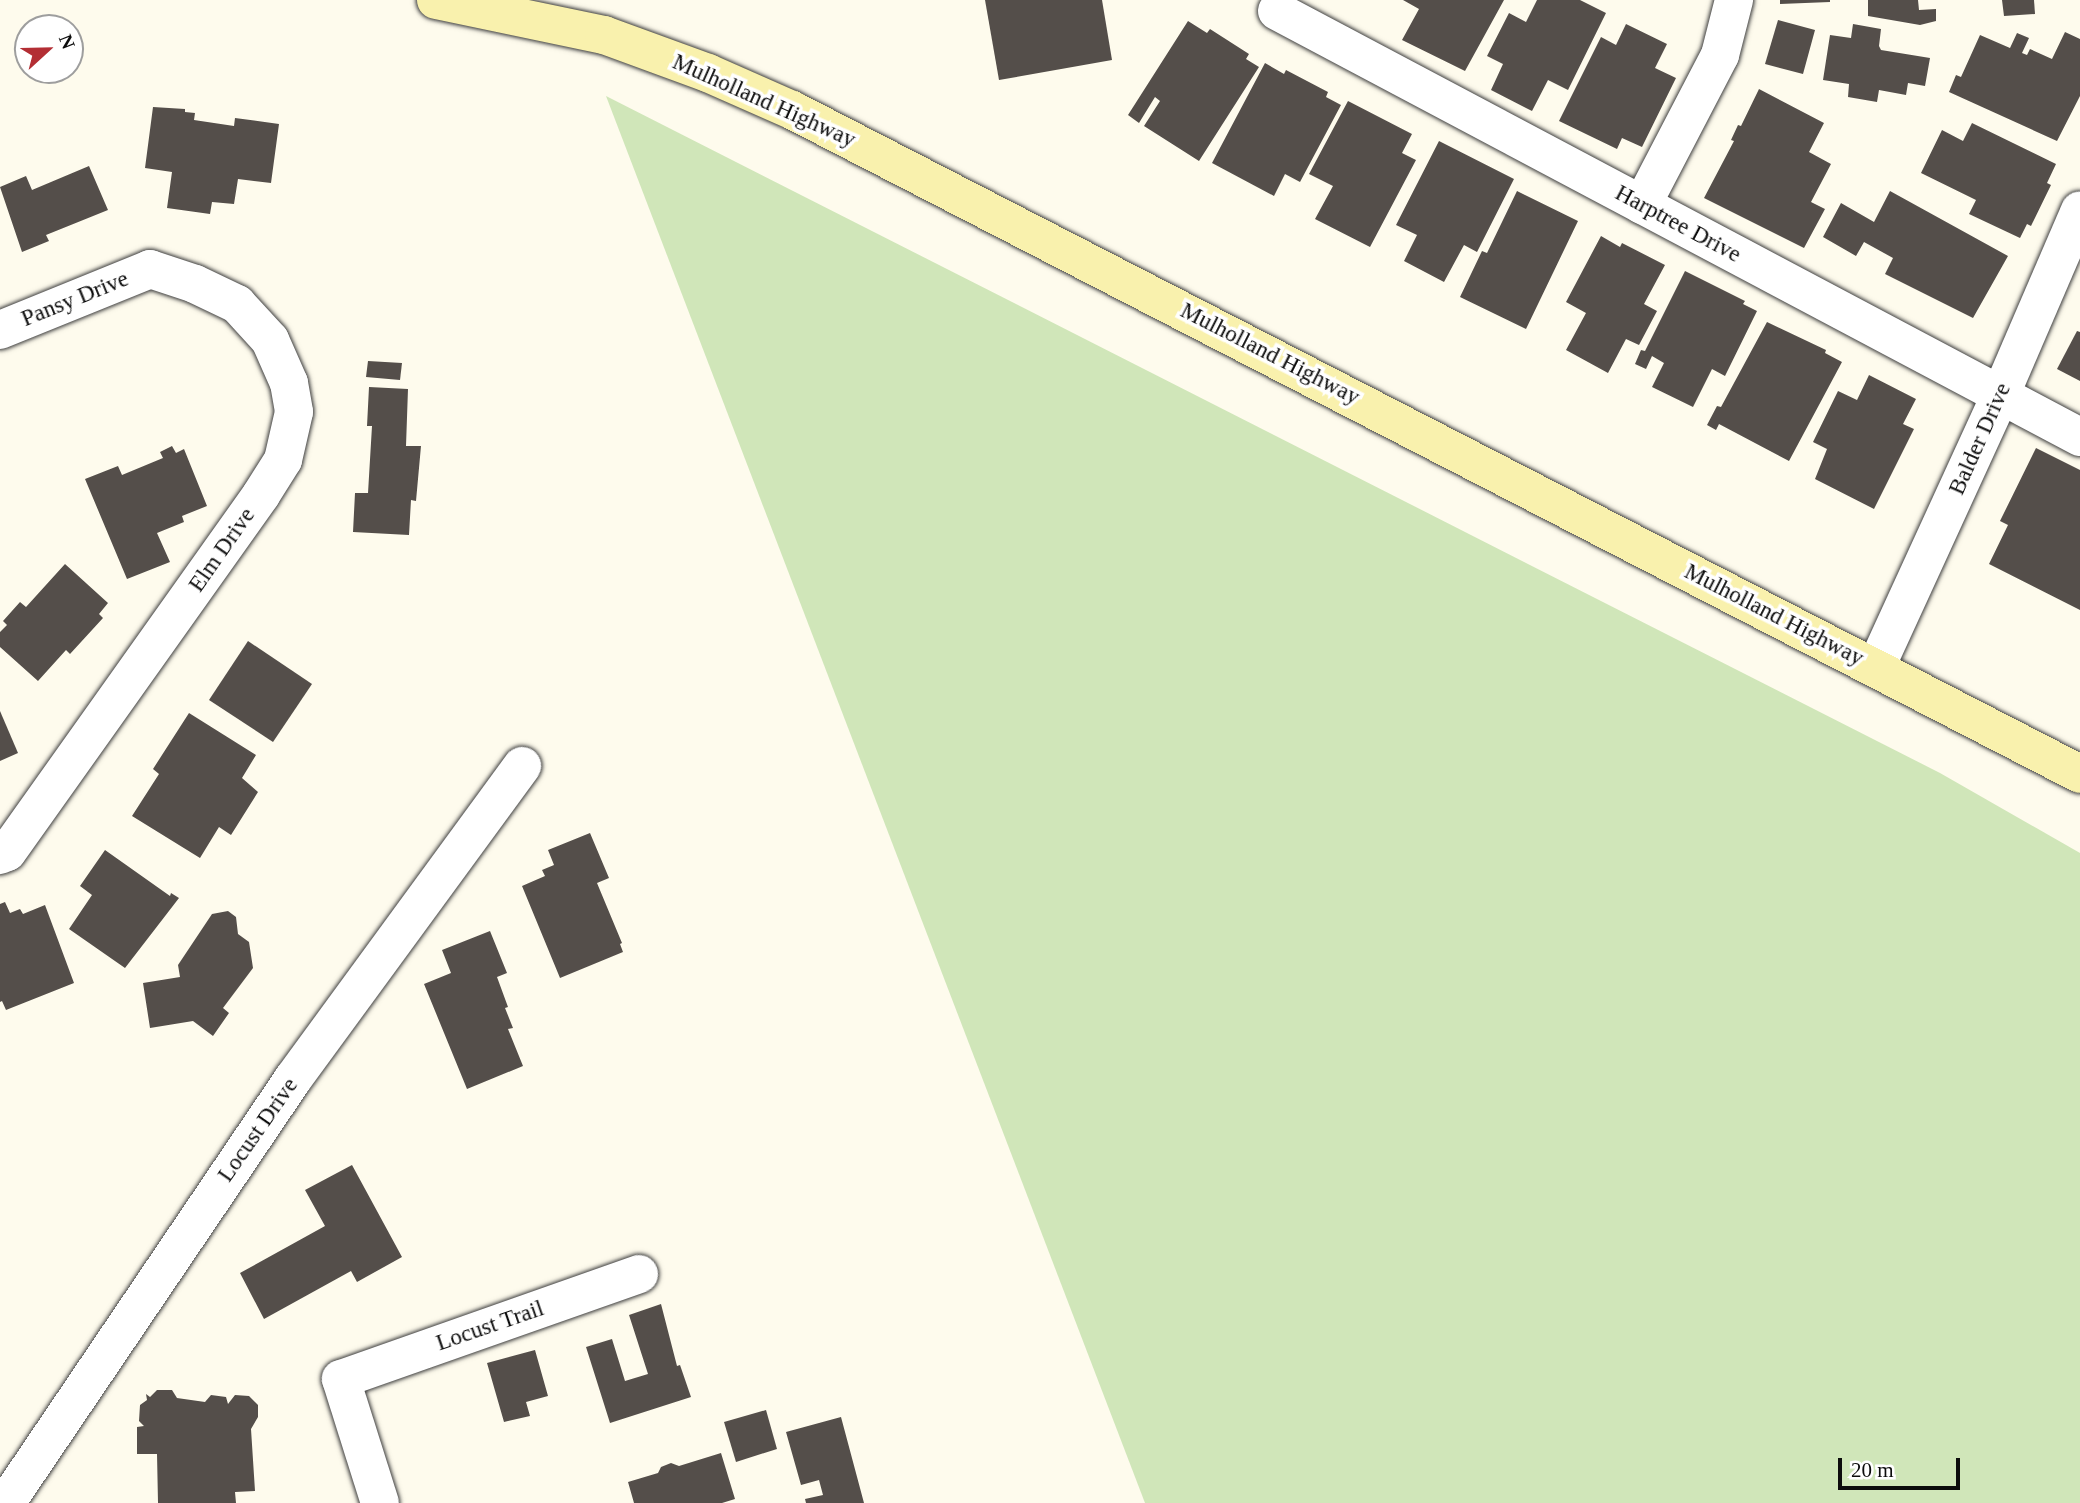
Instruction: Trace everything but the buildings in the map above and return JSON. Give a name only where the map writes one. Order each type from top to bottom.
[{"type":"main road","name":"Mulholland Highway","points":[[436,0],[604,35],[708,73],[792,110],[2080,774]]},
{"type":"street","points":[[1642,205],[1720,55],[1734,0]]},
{"type":"street","name":"Harptree Drive","points":[[1277,11],[2080,437]]},
{"type":"street","name":"Balder Drive","points":[[1876,667],[2000,396],[2080,210]]},
{"type":"street","name":"Pansy Drive","points":[[0,330],[150,269]]},
{"type":"street","name":"Elm Drive","points":[[0,855],[7,852],[261,495],[283,460],[291,434],[294,412],[289,383],[270,340],[237,304],[195,284],[150,269]]},
{"type":"street","name":"Locust Drive","points":[[6,1503],[293,1079],[522,766]]},
{"type":"street","name":"Locust Trail","points":[[380,1503],[341,1379],[639,1274]]},
{"type":"green space","points":[[606,96],[1940,773],[2080,853],[2080,1503],[1145,1503]]}]
